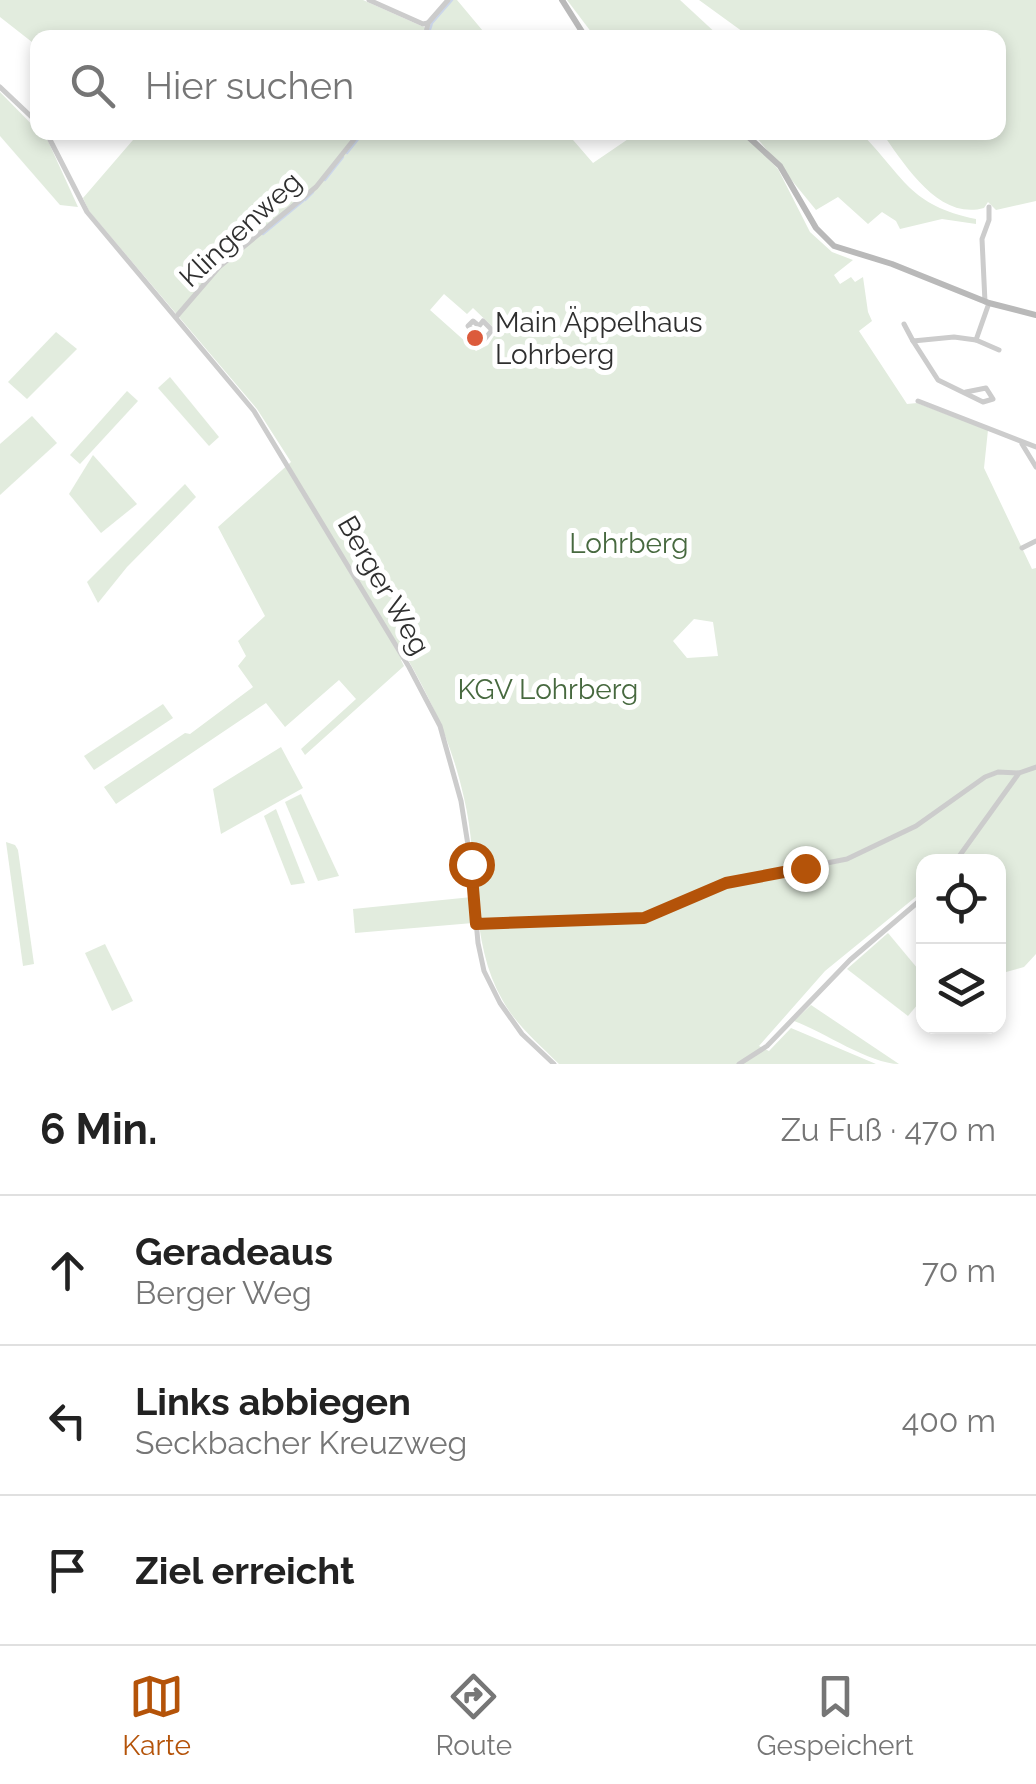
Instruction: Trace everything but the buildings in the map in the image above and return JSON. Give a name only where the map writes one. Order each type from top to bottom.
[{"type":"main road","points":[[562,0],[581,30]]},
{"type":"main road","points":[[752,140],[780,166],[816,228],[834,246],[892,264],[987,302],[1036,315]]},
{"type":"street","points":[[369,0],[428,23]]},
{"type":"street","points":[[427,30],[448,0]]},
{"type":"street","points":[[0,87],[30,115]]},
{"type":"street","name":"Klingenweg","points":[[50,140],[87,212],[176,318],[219,268],[316,187],[354,140]]},
{"type":"street","points":[[976,340],[987,302],[982,239],[990,219],[989,206]]},
{"type":"street","name":"Berger Weg","points":[[176,318],[254,411],[342,552],[432,709],[461,801],[484,970],[500,1003],[522,1034],[554,1064]]},
{"type":"street","points":[[473,321],[479,326],[483,322],[492,330],[484,340],[468,326],[473,321]]},
{"type":"street","points":[[904,324],[934,377],[983,402],[993,399],[986,388],[966,392]]},
{"type":"street","points":[[913,341],[954,337],[976,340],[999,350]]},
{"type":"street","points":[[918,401],[1036,447]]},
{"type":"street","points":[[1022,444],[1035,462]]},
{"type":"street","points":[[1022,548],[1036,541]]},
{"type":"street","points":[[476,924],[644,918],[726,883],[847,859],[916,826],[998,772],[1019,773],[1036,767]]},
{"type":"street","points":[[961,854],[1019,773]]},
{"type":"street","points":[[739,1064],[767,1046],[850,960],[916,905]]},
{"type":"green space","points":[[0,0],[363,0],[426,28],[457,0],[482,30],[30,30],[30,41],[0,17]]},
{"type":"green space","points":[[567,0],[680,0],[712,30],[590,30]]},
{"type":"green space","points":[[699,0],[1036,0],[1036,201],[996,210],[988,202],[984,208],[967,210],[952,206],[924,187],[887,140],[1006,140],[1006,30],[740,30]]},
{"type":"green space","points":[[0,92],[30,123],[30,140],[48,141],[78,207],[60,205],[0,136]]},
{"type":"green space","name":"KGV Lohrberg","points":[[133,140],[573,140],[593,163],[627,140],[748,140],[778,169],[810,232],[832,252],[853,260],[834,275],[840,284],[851,277],[855,282],[863,277],[872,321],[859,331],[907,404],[917,403],[988,430],[984,468],[1032,569],[1036,568],[1036,954],[1024,967],[1006,972],[1006,854],[916,854],[916,897],[825,971],[759,1046],[769,1051],[791,1028],[876,1064],[559,1064],[515,1019],[492,978],[479,928],[469,823],[459,778],[441,725],[406,656],[401,660],[404,666],[305,755],[301,749],[356,699],[339,680],[285,727],[266,703],[116,804],[104,787],[185,733],[190,734],[253,687],[238,666],[246,656],[238,641],[265,616],[218,527],[291,462],[257,409],[89,211],[83,198]],"holes":[[[444,294],[467,314],[473,308],[497,331],[488,345],[476,351],[430,310]],[[694,619],[713,622],[718,656],[687,658],[673,641]]]},
{"type":"green space","points":[[759,140],[867,140],[922,198],[976,219],[976,224],[942,219],[900,229],[896,221],[882,212],[868,224],[838,197],[816,210]]},
{"type":"green space","points":[[56,332],[77,349],[27,399],[8,382]]},
{"type":"green space","points":[[170,377],[219,437],[209,446],[158,388]]},
{"type":"green space","points":[[127,391],[138,401],[80,464],[70,455]]},
{"type":"green space","points":[[32,416],[57,443],[0,495],[0,444]]},
{"type":"green space","points":[[93,455],[137,504],[101,533],[69,494]]},
{"type":"green space","points":[[185,484],[196,497],[127,567],[98,603],[87,582]]},
{"type":"green space","points":[[163,704],[173,718],[94,770],[84,756]]},
{"type":"green space","points":[[281,747],[303,788],[221,834],[213,789]]},
{"type":"green space","points":[[301,794],[339,876],[318,881],[285,802]]},
{"type":"green space","points":[[276,809],[305,883],[291,885],[264,816]]},
{"type":"green space","points":[[6,842],[18,850],[34,964],[23,966]]},
{"type":"green space","points":[[472,897],[473,923],[355,933],[353,909]]},
{"type":"green space","points":[[888,933],[916,967],[916,1006],[908,1016],[847,969]]},
{"type":"green space","points":[[105,944],[133,1001],[112,1011],[85,953]]},
{"type":"green space","points":[[811,1005],[899,1064],[861,1053],[794,1021]]},
{"type":"waterway","points":[[430,30],[452,0]]},
{"type":"waterway","points":[[347,153],[357,140]]},
{"type":"waterway","points":[[325,180],[343,157]]},
{"type":"waterway","points":[[305,200],[313,192]]},
{"type":"waterway","points":[[263,234],[303,201]]},
{"type":"place","name":"Main Äppelhaus Lohrberg","points":[[475,338]]},
{"type":"route","points":[[471,864],[476,924],[644,918],[726,883],[805,868]]},
{"type":"park label","name":"Lohrberg","points":[[629,543]]}]
